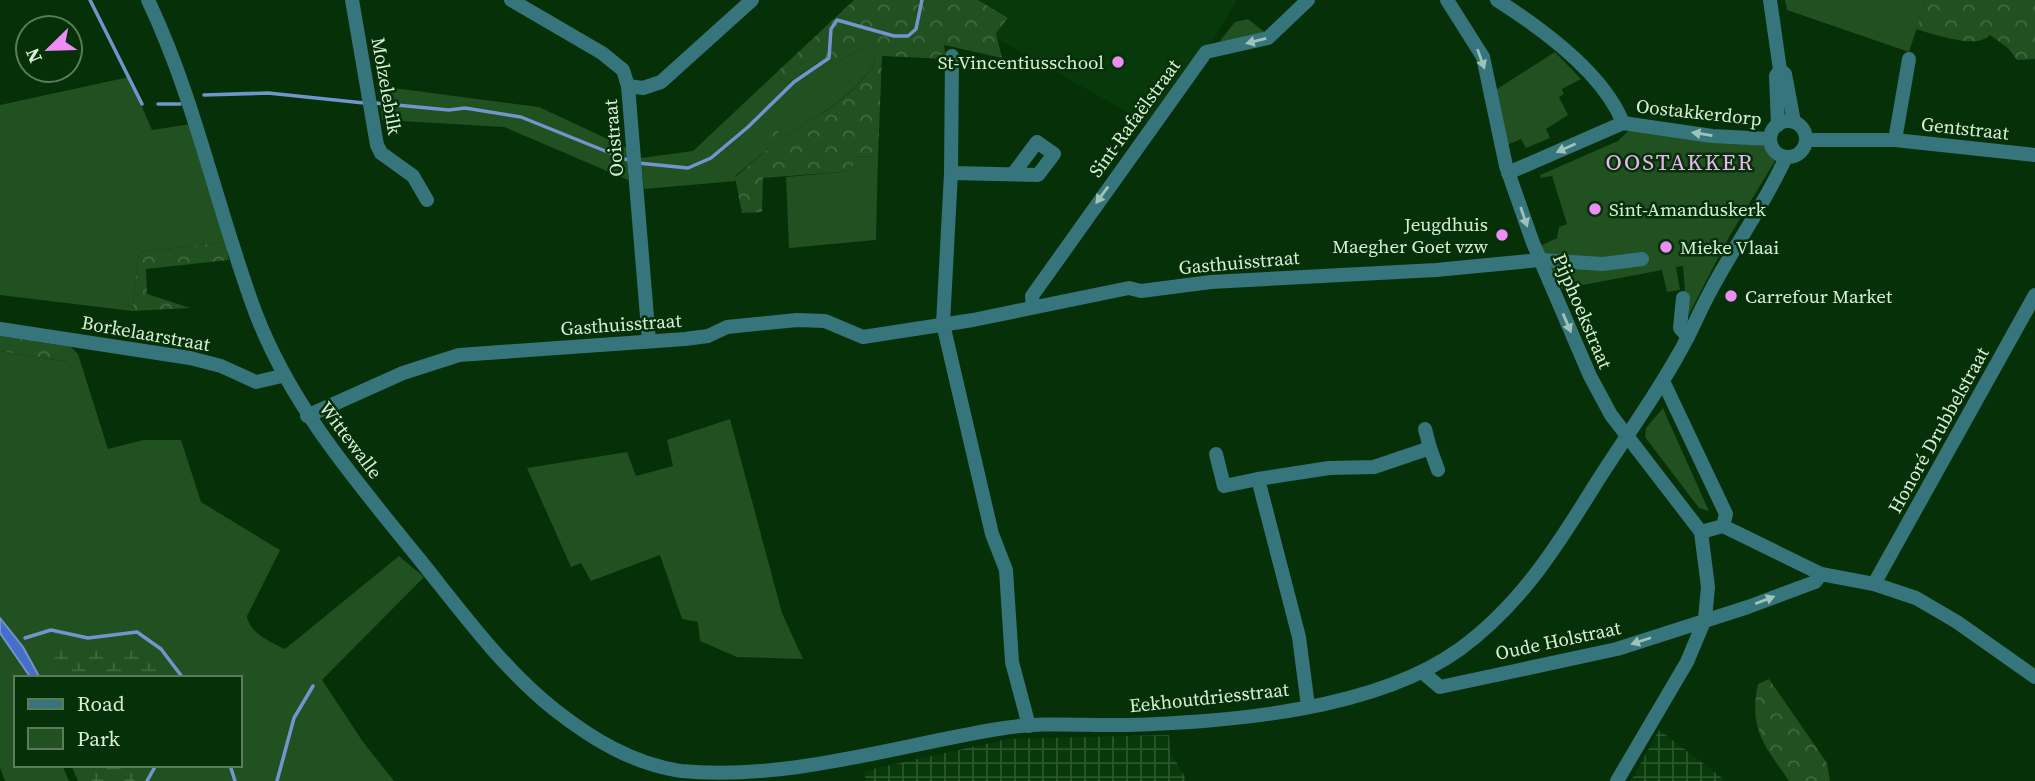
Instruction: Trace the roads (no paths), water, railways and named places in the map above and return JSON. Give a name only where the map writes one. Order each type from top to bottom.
[{"type":"street","name":"Wittewalle","points":[[148,0],[173,52],[237,259],[282,376],[307,416],[455,604],[548,704],[589,736],[632,758],[684,776]]},
{"type":"street","name":"Molzelebilk","points":[[352,0],[369,101],[381,153],[414,176],[426,200]]},
{"type":"street","points":[[511,0],[602,53],[623,70],[628,86]]},
{"type":"street","name":"Ooistraat","points":[[649,341],[628,86],[643,88],[661,82],[752,0]]},
{"type":"street","name":"Sint-Rafaëlstraat","points":[[1033,307],[1032,296],[1206,52],[1268,38],[1308,0]]},
{"type":"street","name":"Pijphoekstraat","points":[[1447,0],[1483,57],[1508,173],[1540,260],[1595,387],[1627,436],[1702,532]]},
{"type":"street","name":"Oostakkerdorp","points":[[1497,0],[1582,67],[1613,102],[1623,123]]},
{"type":"street","points":[[1770,0],[1780,70],[1776,76],[1777,125],[1770,139],[1775,151],[1786,157],[1800,153],[1807,140],[1803,129],[1794,122],[1785,74],[1780,70]]},
{"type":"street","points":[[952,56],[951,173],[943,324],[992,534],[1006,570],[1012,662],[1029,726]]},
{"type":"street","name":"Gentstraat","points":[[1895,140],[1909,59]]},
{"type":"street","points":[[1777,125],[1794,122]]},
{"type":"street","name":"Oostakkerdorp","points":[[1508,173],[1623,123],[1712,136],[1770,139]]},
{"type":"street","name":"Gentstraat","points":[[1807,140],[1895,140],[2033,155],[2035,139]]},
{"type":"street","points":[[1627,436],[1663,382],[1786,157]]},
{"type":"street","points":[[951,173],[1013,174]]},
{"type":"street","name":"Gasthuisstraat","points":[[307,416],[403,373],[459,355],[708,337],[727,327],[797,320],[825,321],[863,337],[1129,288],[1141,290],[1211,282],[1447,269],[1540,260],[1603,264],[1642,259]]},
{"type":"street","name":"Honoré Drubbelstraat","points":[[1874,584],[2035,295]]},
{"type":"street","points":[[1683,298],[1680,328],[1688,337]]},
{"type":"street","name":"Borkelaarstraat","points":[[0,329],[190,358],[221,366],[256,382],[282,376]]},
{"type":"street","points":[[1663,382],[1726,514],[1723,526]]},
{"type":"street","points":[[1425,429],[1438,470]]},
{"type":"street","name":"Eekhoutdriesstraat","points":[[684,776],[786,771],[1001,728],[1201,721],[1308,706],[1373,692],[1422,672],[1454,653],[1496,621],[1528,587],[1559,545],[1627,436]]},
{"type":"street","points":[[1216,454],[1224,485],[1329,468],[1374,467],[1430,448]]},
{"type":"street","points":[[1258,479],[1299,637],[1308,706]]},
{"type":"street","points":[[1617,781],[1687,662],[1705,619],[1708,587],[1702,532],[1723,526],[1821,574],[1874,584],[1916,598],[2035,677]]},
{"type":"street","name":"Oude Holstraat","points":[[1422,672],[1440,687],[1450,687],[1500,672],[1617,649],[1815,582],[1821,574]]},
{"type":"water","points":[[0,618],[23,647],[39,676],[30,676],[0,633]]},
{"type":"waterway","points":[[90,0],[142,104]]},
{"type":"waterway","points":[[638,163],[688,168],[711,158],[748,127],[794,82],[829,58],[831,29],[837,20],[894,36],[908,36],[916,29],[922,0]]},
{"type":"waterway","points":[[204,95],[268,93],[364,103]]},
{"type":"waterway","points":[[375,103],[449,110],[465,108],[521,117],[630,161]]},
{"type":"waterway","points":[[158,104],[180,104]]},
{"type":"waterway","points":[[25,638],[51,630],[88,638],[137,632],[161,649],[181,676]]},
{"type":"waterway","points":[[277,781],[294,718],[313,686]]},
{"type":"waterway","points":[[147,781],[155,767]]},
{"type":"waterway","points":[[231,767],[235,781]]},
{"type":"place","name":"St-Vincentiusschool","points":[[1118,62]]},
{"type":"place","name":"Sint-Amanduskerk","points":[[1595,209]]},
{"type":"place","name":"Jeugdhuis Maegher Goet vzw","points":[[1502,235]]},
{"type":"place","name":"Mieke Vlaai","points":[[1666,247]]},
{"type":"place","name":"Carrefour Market","points":[[1731,296]]},
{"type":"district","name":"OOSTAKKER","points":[[1680,162]]}]
